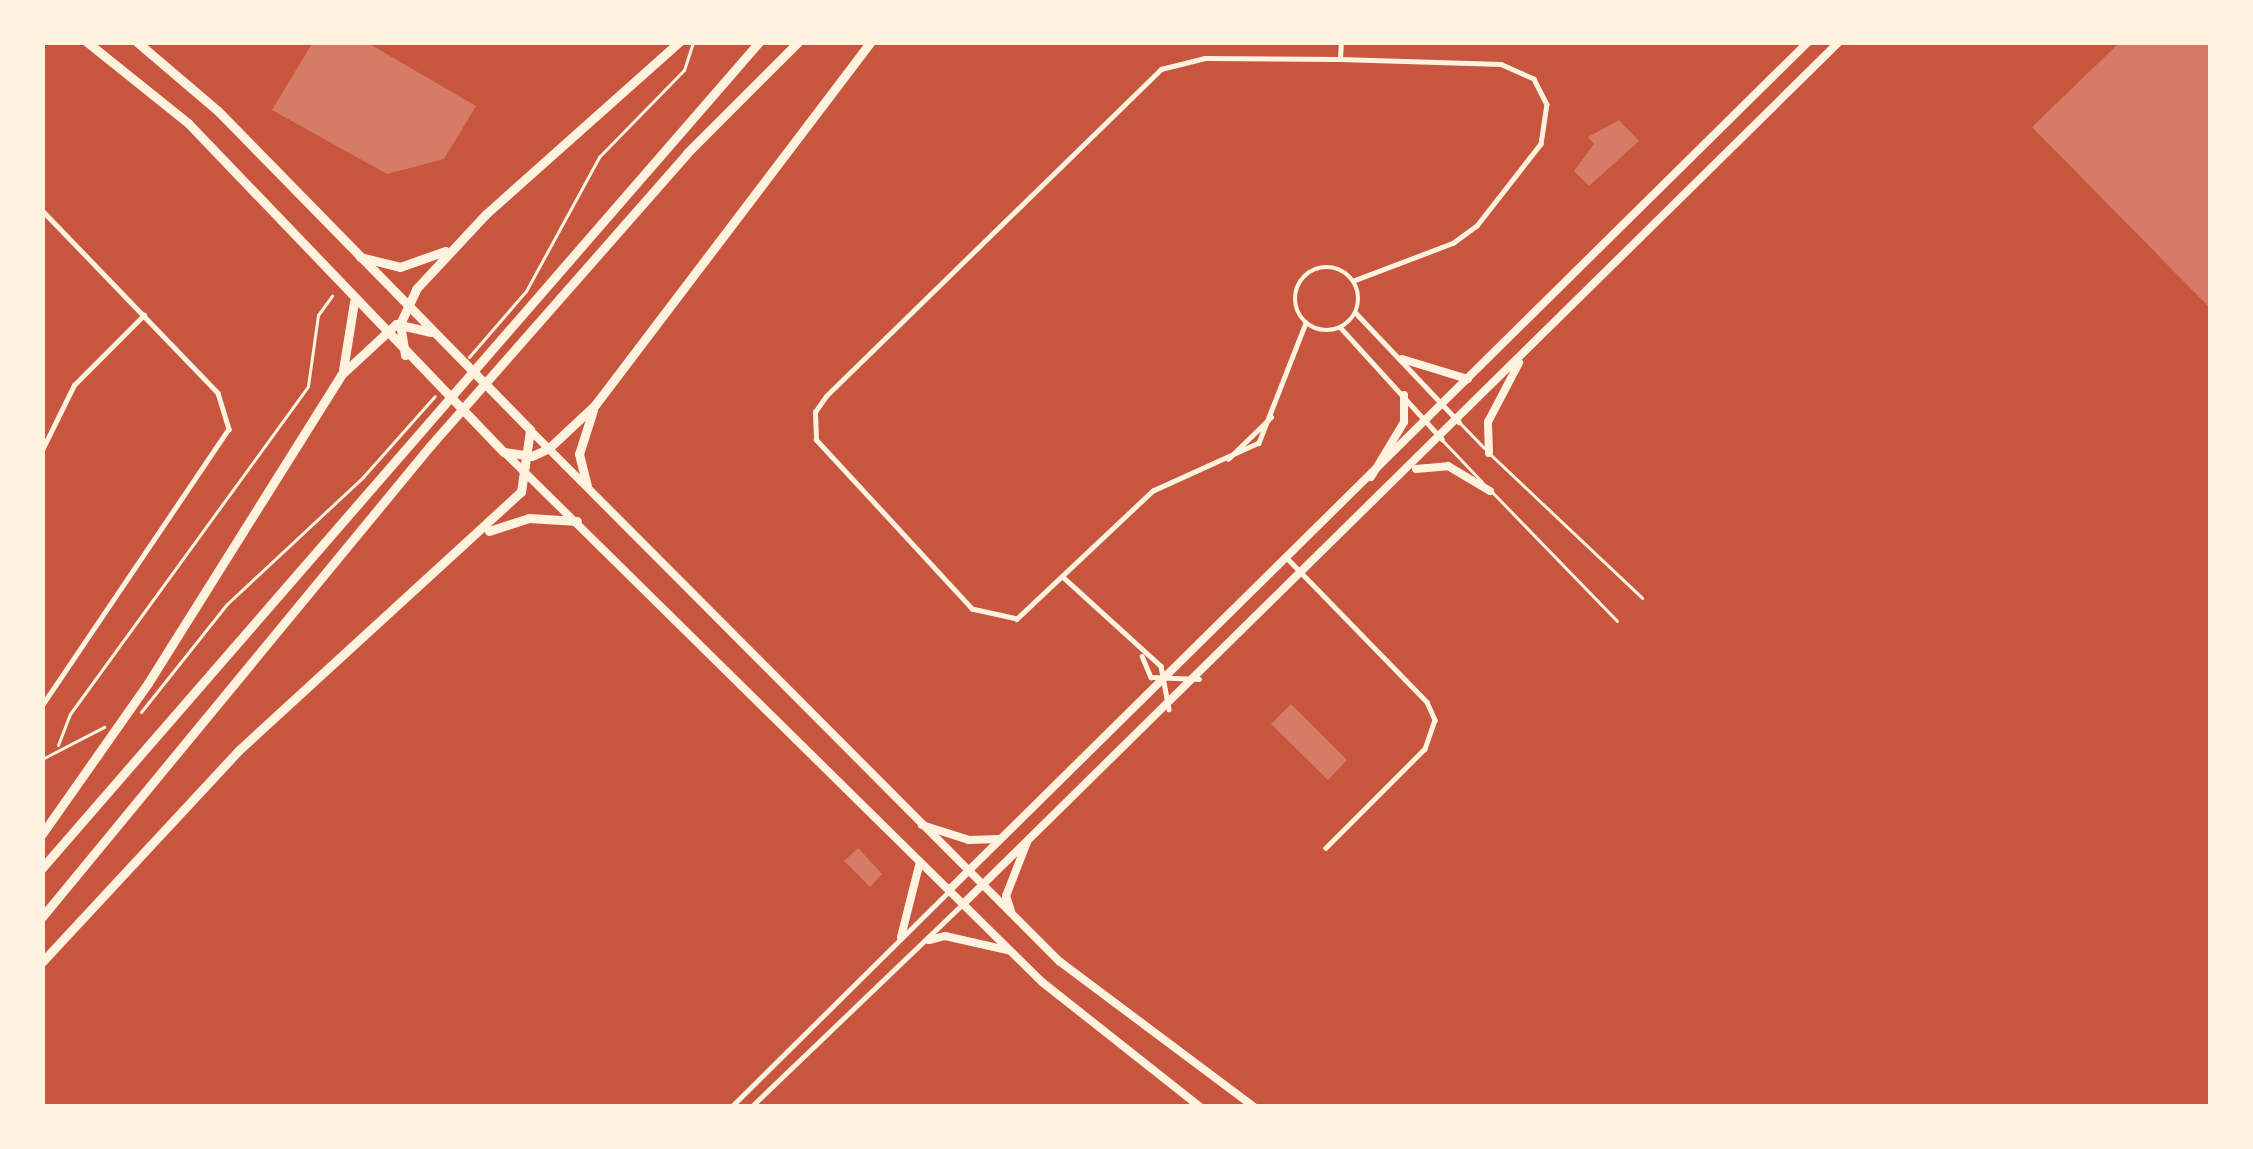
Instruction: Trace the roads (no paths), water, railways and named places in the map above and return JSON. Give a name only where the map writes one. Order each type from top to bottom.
[{"type":"highway","points":[[87,42],[188,123],[354,302],[504,452],[532,455],[548,448],[595,405],[871,42]]},
{"type":"highway","points":[[360,257],[424,265],[453,246],[679,42]]},
{"type":"highway","points":[[42,868],[415,430],[489,353],[759,42]]},
{"type":"highway","points":[[42,917],[430,446],[687,153],[798,42]]},
{"type":"highway","points":[[42,962],[239,750],[469,543],[529,476],[532,455],[530,430],[218,111],[139,43]]},
{"type":"highway","points":[[405,355],[400,324],[405,306],[453,246]]},
{"type":"highway","points":[[341,375],[355,334],[354,302]]},
{"type":"highway","points":[[42,834],[148,683],[341,375],[383,332],[400,324],[431,332]]},
{"type":"highway","points":[[587,486],[579,454],[595,405]]},
{"type":"highway","points":[[469,543],[512,520],[577,521]]},
{"type":"main road","points":[[950,890],[1166,682],[1808,42]]},
{"type":"main road","points":[[963,904],[1169,709],[1839,42]]},
{"type":"main road","points":[[1402,359],[1449,379],[1473,377]]},
{"type":"main road","points":[[1489,453],[1488,422],[1520,361]]},
{"type":"main road","points":[[1371,478],[1370,467],[1404,422],[1404,395]]},
{"type":"main road","points":[[530,430],[1014,918],[1117,1009],[1254,1107]]},
{"type":"main road","points":[[504,452],[1009,950],[1109,1041],[1200,1107]]},
{"type":"main road","points":[[1406,474],[1434,463],[1490,491]]},
{"type":"main road","points":[[921,824],[980,842],[1000,839]]},
{"type":"main road","points":[[1014,918],[1006,896],[1028,838]]},
{"type":"main road","points":[[902,938],[920,860]]},
{"type":"main road","points":[[929,940],[1009,950]]},
{"type":"street","points":[[1340,58],[1341,42]]},
{"type":"street","points":[[1306,323],[1259,443],[1153,491],[1017,619],[972,609],[825,455],[815,412],[1161,69],[1205,58],[1340,58],[1501,64],[1534,79],[1547,114],[1535,154],[1477,226],[1454,243],[1354,281]]},
{"type":"street","points":[[42,210],[218,393],[229,430],[42,706]]},
{"type":"street","points":[[1306,323],[1295,304],[1306,274],[1337,268],[1354,281],[1356,313],[1459,422]]},
{"type":"street","points":[[1341,328],[1356,313]]},
{"type":"street","points":[[42,451],[74,386],[144,315]]},
{"type":"street","points":[[1306,323],[1341,328],[1442,439]]},
{"type":"street","points":[[1228,458],[1270,417]]},
{"type":"street","points":[[1288,560],[1427,702],[1435,720],[1425,749],[1326,848]]},
{"type":"street","points":[[1063,576],[1142,656],[1161,666],[1169,709]]},
{"type":"street","points":[[1142,656],[1150,677],[1166,682],[1199,679]]},
{"type":"street","points":[[731,1107],[950,890]]},
{"type":"street","points":[[751,1107],[963,904]]},
{"type":"lane","points":[[1459,422],[1642,598]]},
{"type":"lane","points":[[1442,439],[1617,620]]}]
